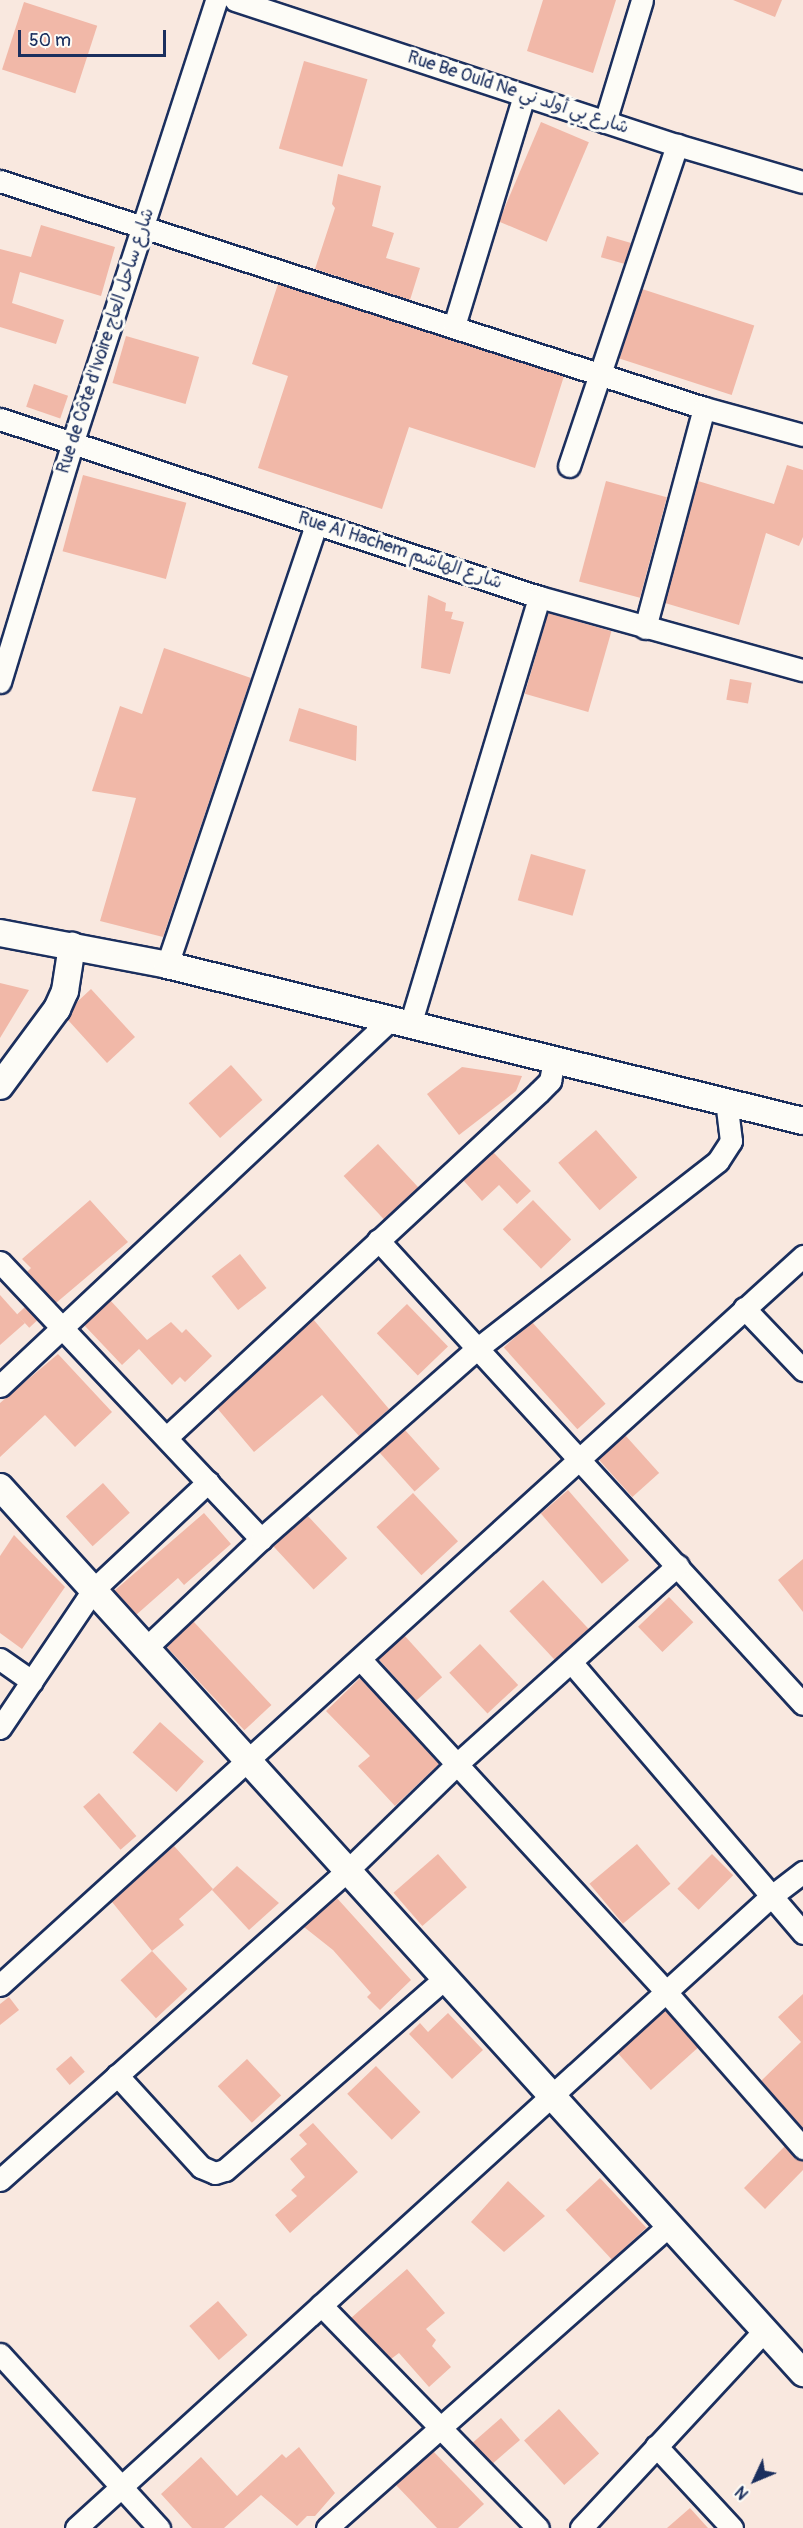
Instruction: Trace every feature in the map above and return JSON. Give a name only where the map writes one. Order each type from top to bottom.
[{"type":"street","name":"Rue de Côte d'Ivoire شارع ساحل العاج","points":[[0,682],[73,441],[216,0]]},
{"type":"street","name":"Rue Be Ould Ne شارع بي أولد ني","points":[[235,0],[677,146],[803,182]]},
{"type":"street","points":[[605,122],[642,0]]},
{"type":"street","points":[[454,327],[524,95]]},
{"type":"street","points":[[569,466],[677,146]]},
{"type":"street","points":[[0,182],[601,373],[704,408],[803,435]]},
{"type":"street","points":[[645,628],[704,408]]},
{"type":"street","name":"Rue Al Hachem شارع الهاشم","points":[[0,419],[73,441],[539,597],[803,670]]},
{"type":"street","points":[[166,965],[316,524]]},
{"type":"street","points":[[0,1386],[400,1022],[539,597]]},
{"type":"street","points":[[0,933],[166,965],[803,1121]]},
{"type":"street","points":[[0,1086],[57,1009],[64,991],[72,946]]},
{"type":"street","points":[[166,1437],[539,1092],[550,1081],[554,1060]]},
{"type":"street","points":[[146,1648],[261,1539],[478,1348],[718,1161],[731,1141],[726,1102]]},
{"type":"street","points":[[378,1240],[803,1704]]},
{"type":"street","points":[[0,1985],[361,1660],[578,1457],[803,1256]]},
{"type":"street","points":[[0,1262],[261,1539]]},
{"type":"street","points":[[744,1308],[803,1370]]},
{"type":"street","points":[[0,1728],[93,1590],[208,1482]]},
{"type":"street","points":[[0,1487],[803,2373]]},
{"type":"street","points":[[0,2180],[347,1870],[457,1764],[678,1565]]},
{"type":"street","points":[[0,1659],[32,1681]]},
{"type":"street","points":[[361,1660],[666,1992],[803,2148]]},
{"type":"street","points":[[571,1662],[769,1898],[803,1933]]},
{"type":"street","points":[[76,2528],[769,1898],[803,1872]]},
{"type":"street","points":[[117,2075],[201,2167],[215,2173],[225,2170],[445,1978]]},
{"type":"street","points":[[327,2528],[438,2426],[668,2226]]},
{"type":"street","points":[[321,2305],[538,2528]]},
{"type":"street","points":[[581,2528],[765,2330]]},
{"type":"street","points":[[4,2367],[159,2528]]},
{"type":"street","points":[[656,2446],[732,2528]]},
{"type":"building","points":[[543,0],[616,0],[593,73],[527,51]]},
{"type":"building","points":[[733,0],[782,0],[775,17]]},
{"type":"building","points":[[24,2],[97,26],[75,93],[2,70]]},
{"type":"building","points":[[304,61],[367,79],[342,167],[279,148]]},
{"type":"building","points":[[541,122],[589,142],[547,242],[499,221]]},
{"type":"building","points":[[338,174],[381,186],[372,226],[394,233],[386,258],[420,268],[410,300],[315,269],[335,208],[332,204]]},
{"type":"building","points":[[41,225],[115,247],[101,296],[20,272],[12,303],[64,320],[56,344],[0,327],[0,249],[31,257]]},
{"type":"building","points":[[607,236],[631,243],[625,264],[601,257]]},
{"type":"building","points":[[278,284],[564,376],[535,468],[409,427],[382,509],[258,468],[288,376],[252,364]]},
{"type":"building","points":[[642,289],[754,325],[732,395],[619,358]]},
{"type":"building","points":[[126,336],[199,357],[186,404],[112,383]]},
{"type":"building","points":[[34,384],[68,396],[60,418],[26,407]]},
{"type":"building","points":[[787,465],[803,470],[803,537],[799,546],[766,533],[739,625],[665,603],[698,481],[774,504]]},
{"type":"building","points":[[83,475],[186,503],[166,579],[63,551]]},
{"type":"building","points":[[606,481],[667,497],[640,598],[579,581]]},
{"type":"building","points":[[428,595],[446,603],[445,611],[453,612],[451,619],[464,622],[450,674],[421,668]]},
{"type":"building","points":[[548,613],[611,631],[588,712],[525,694]]},
{"type":"building","points":[[164,648],[251,678],[163,937],[100,921],[136,798],[92,791],[120,706],[142,714]]},
{"type":"building","points":[[730,679],[752,683],[748,704],[726,700]]},
{"type":"building","points":[[299,708],[357,726],[356,761],[289,741]]},
{"type":"building","points":[[531,854],[586,870],[573,916],[518,900]]},
{"type":"building","points":[[0,983],[29,990],[0,1038]]},
{"type":"building","points":[[91,989],[135,1037],[107,1063],[68,1020],[77,1002]]},
{"type":"building","points":[[231,1065],[262,1100],[220,1138],[189,1103]]},
{"type":"building","points":[[462,1067],[522,1076],[516,1091],[459,1135],[427,1094]]},
{"type":"building","points":[[596,1130],[637,1178],[600,1210],[558,1163]]},
{"type":"building","points":[[378,1144],[418,1187],[384,1219],[344,1176]]},
{"type":"building","points":[[493,1152],[531,1191],[517,1204],[499,1185],[482,1201],[463,1180]]},
{"type":"building","points":[[90,1200],[128,1242],[56,1303],[27,1272],[31,1268],[22,1259]]},
{"type":"building","points":[[533,1200],[571,1240],[541,1269],[503,1229]]},
{"type":"building","points":[[240,1254],[266,1288],[238,1310],[212,1276]]},
{"type":"building","points":[[0,1295],[25,1323],[0,1345]]},
{"type":"building","points":[[110,1300],[147,1340],[171,1322],[182,1333],[186,1329],[212,1356],[185,1382],[180,1377],[172,1385],[139,1349],[122,1365],[84,1325]]},
{"type":"building","points":[[407,1304],[448,1346],[418,1376],[377,1333]]},
{"type":"building","points":[[25,1307],[37,1320],[29,1328],[17,1315]]},
{"type":"building","points":[[313,1319],[389,1409],[359,1436],[322,1395],[254,1452],[217,1408]]},
{"type":"building","points":[[532,1322],[606,1404],[577,1429],[504,1347]]},
{"type":"building","points":[[58,1354],[112,1412],[75,1447],[45,1415],[0,1457],[0,1403]]},
{"type":"building","points":[[405,1430],[440,1469],[415,1491],[380,1453]]},
{"type":"building","points":[[625,1435],[659,1473],[632,1497],[598,1459]]},
{"type":"building","points":[[103,1483],[130,1513],[93,1546],[66,1516]]},
{"type":"building","points":[[568,1490],[629,1560],[602,1584],[541,1514]]},
{"type":"building","points":[[413,1493],[458,1541],[421,1575],[376,1527]]},
{"type":"building","points":[[204,1513],[231,1544],[184,1585],[178,1578],[136,1615],[114,1591]]},
{"type":"building","points":[[307,1515],[347,1558],[314,1590],[273,1546]]},
{"type":"building","points":[[14,1535],[65,1587],[22,1649],[0,1633],[0,1556]]},
{"type":"building","points":[[803,1559],[803,1612],[778,1580]]},
{"type":"building","points":[[543,1580],[589,1629],[555,1660],[509,1611]]},
{"type":"building","points":[[669,1597],[693,1622],[662,1652],[638,1627]]},
{"type":"building","points":[[193,1621],[271,1705],[244,1730],[166,1646]]},
{"type":"building","points":[[404,1635],[442,1677],[416,1701],[378,1658]]},
{"type":"building","points":[[480,1644],[518,1685],[487,1714],[449,1673]]},
{"type":"building","points":[[360,1678],[439,1764],[395,1806],[358,1766],[370,1756],[326,1711]]},
{"type":"building","points":[[160,1722],[204,1761],[176,1792],[133,1752]]},
{"type":"building","points":[[99,1793],[136,1836],[121,1850],[83,1807]]},
{"type":"building","points":[[637,1844],[670,1884],[623,1924],[590,1884]]},
{"type":"building","points":[[174,1846],[213,1889],[179,1919],[184,1925],[152,1951],[112,1902]]},
{"type":"building","points":[[438,1854],[467,1887],[422,1926],[393,1893]]},
{"type":"building","points":[[712,1854],[733,1875],[699,1910],[677,1889]]},
{"type":"building","points":[[237,1866],[279,1903],[249,1930],[212,1890]]},
{"type":"building","points":[[336,1897],[411,1980],[380,2010],[367,1997],[371,1993],[333,1950],[304,1927]]},
{"type":"building","points":[[152,1951],[187,1989],[156,2018],[121,1980]]},
{"type":"building","points":[[803,1994],[803,2129],[761,2081],[801,2042],[778,2017]]},
{"type":"building","points":[[9,1997],[19,2010],[0,2025],[0,2004]]},
{"type":"building","points":[[665,2010],[698,2047],[651,2090],[617,2053]]},
{"type":"building","points":[[448,2013],[483,2050],[452,2079],[409,2034],[420,2023],[428,2032]]},
{"type":"building","points":[[71,2056],[85,2072],[70,2085],[56,2069]]},
{"type":"building","points":[[247,2059],[281,2096],[252,2123],[218,2086]]},
{"type":"building","points":[[376,2066],[420,2112],[392,2140],[347,2094]]},
{"type":"building","points":[[313,2123],[358,2172],[290,2233],[275,2215],[297,2196],[291,2190],[305,2177],[290,2159],[307,2144],[299,2135]]},
{"type":"building","points":[[785,2146],[803,2160],[803,2170],[765,2209],[744,2188]]},
{"type":"building","points":[[600,2178],[646,2228],[612,2260],[566,2210]]},
{"type":"building","points":[[508,2181],[545,2216],[504,2252],[471,2222]]},
{"type":"building","points":[[407,2269],[445,2313],[426,2329],[436,2340],[432,2346],[451,2367],[429,2387],[399,2353],[391,2359],[351,2318]]},
{"type":"building","points":[[218,2301],[248,2335],[219,2360],[189,2326]]},
{"type":"building","points":[[559,2409],[599,2454],[564,2485],[524,2440]]},
{"type":"building","points":[[501,2418],[520,2440],[491,2465],[472,2443]]},
{"type":"building","points":[[299,2447],[335,2493],[315,2516],[307,2516],[297,2526],[261,2495],[224,2528],[192,2528],[161,2494],[201,2457],[237,2496],[282,2454],[286,2458]]},
{"type":"building","points":[[433,2451],[484,2504],[458,2528],[437,2528],[396,2485]]},
{"type":"building","points":[[690,2508],[708,2528],[667,2528]]}]
